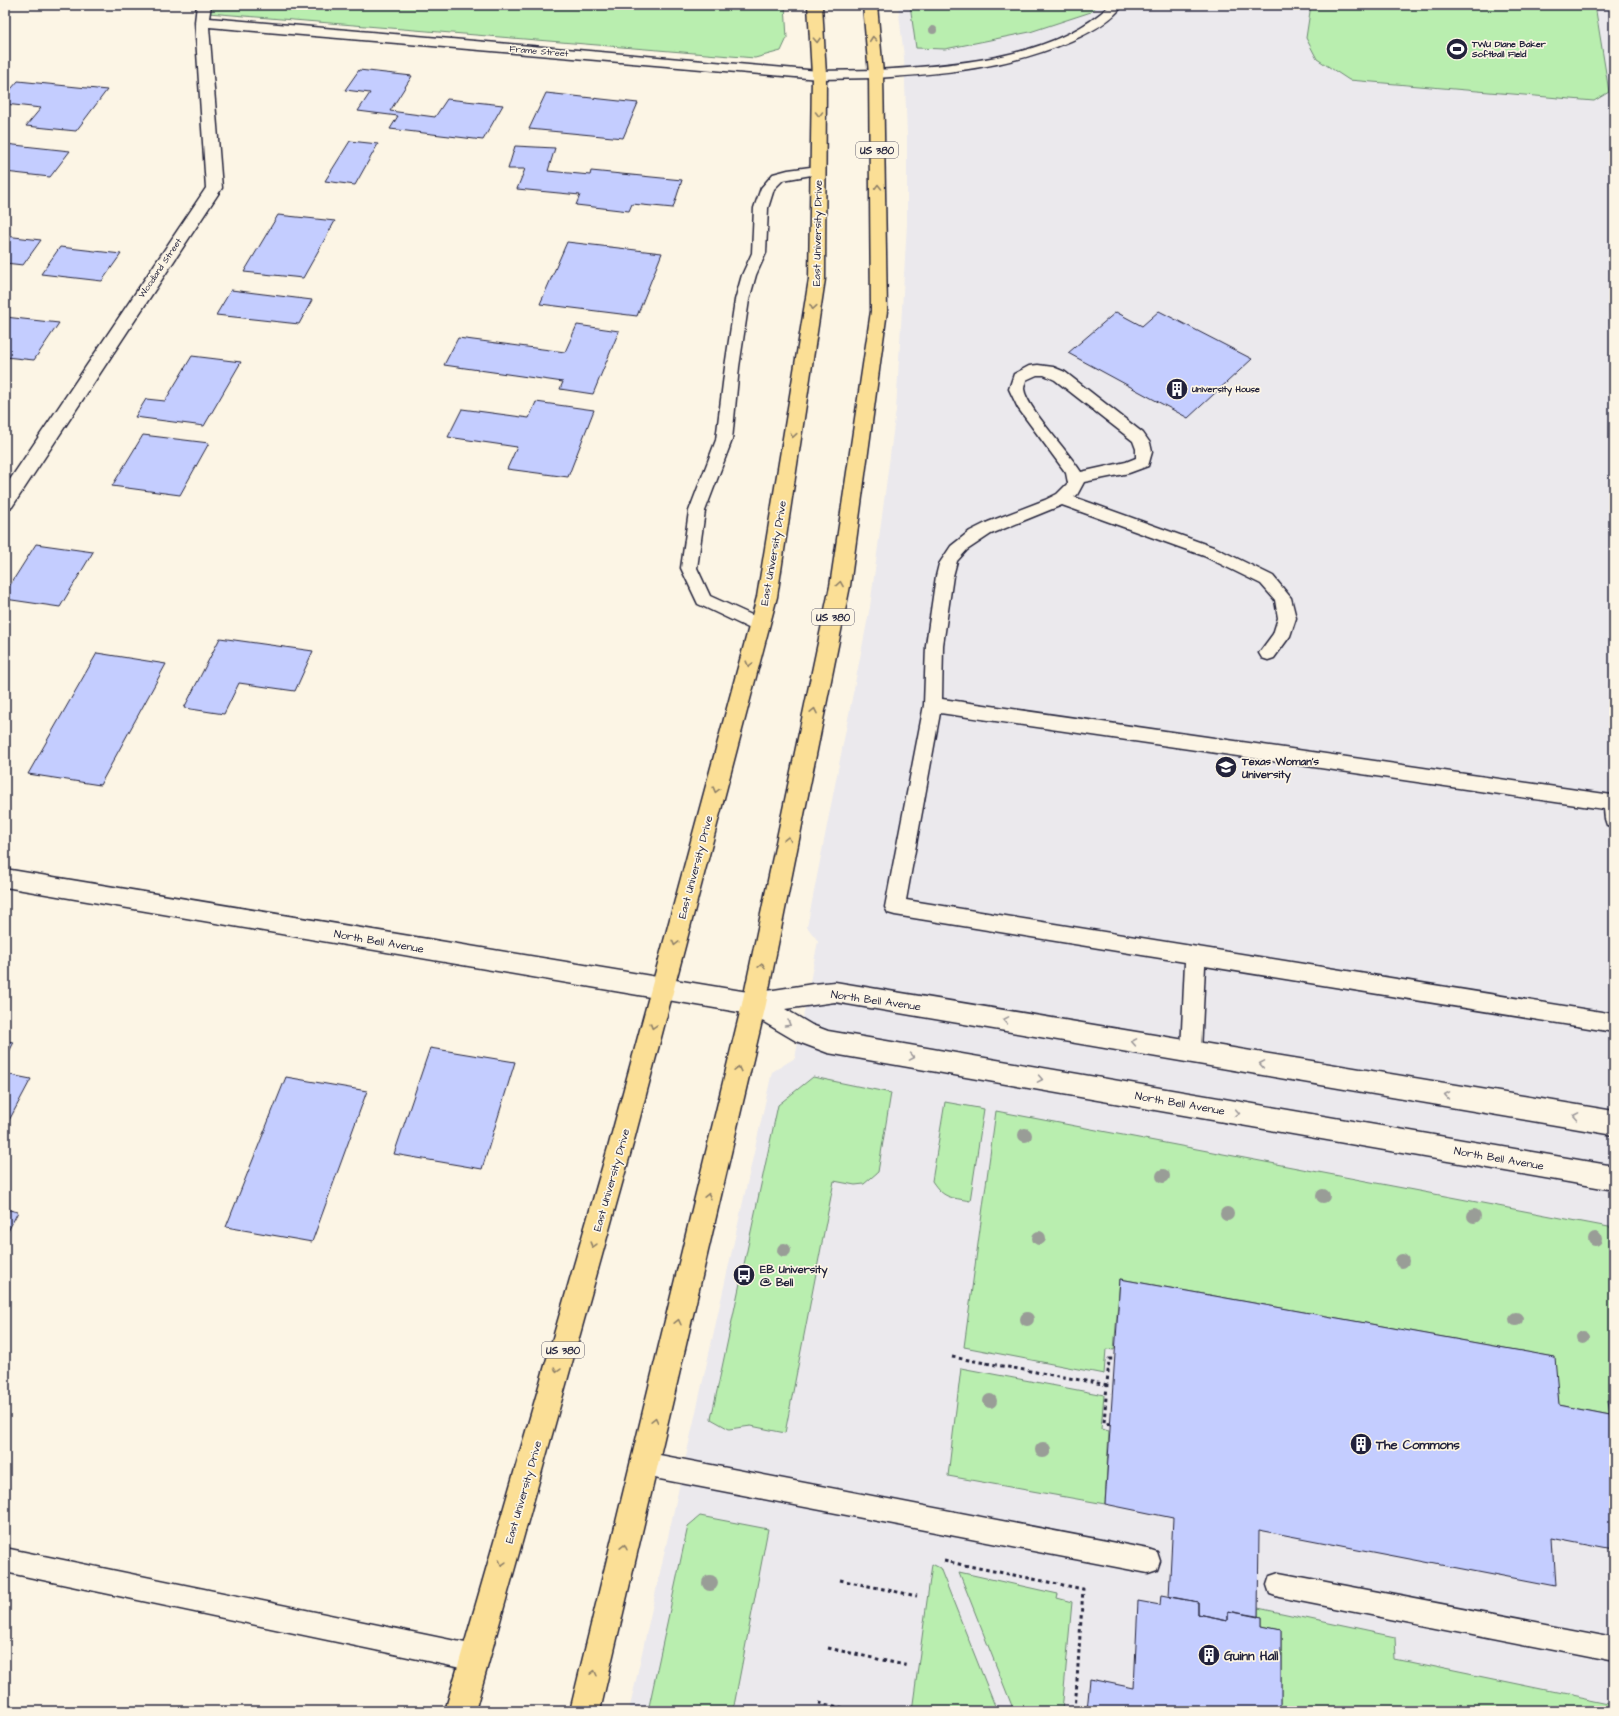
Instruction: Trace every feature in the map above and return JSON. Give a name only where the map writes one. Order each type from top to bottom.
[{"type":"main road","name":"Woodland Street","points":[[5,502],[214,188],[202,22],[204,5]]},
{"type":"main road","name":"East University Drive","points":[[460,1711],[617,1159],[664,988],[767,598],[817,279],[819,75],[815,5]]},
{"type":"main road","name":"US 380","points":[[585,1711],[754,1004],[840,586],[879,311],[876,74],[870,5]]},
{"type":"main road","name":"Frame Street","points":[[202,22],[819,75],[876,74]]},
{"type":"main road","name":"North Bell Avenue","points":[[5,878],[754,1004],[812,994],[835,992],[1614,1123]]},
{"type":"main road","name":"North Bell Avenue","points":[[754,1004],[804,1033],[828,1042],[1614,1178]]},
{"type":"lane","points":[[876,74],[945,69],[1014,57],[1081,33],[1105,18],[1117,5]]},
{"type":"lane","points":[[759,626],[704,600],[689,568],[697,511],[724,440],[732,367],[742,300],[749,275],[759,254],[762,208],[768,188],[778,177],[818,170]]},
{"type":"lane","points":[[1077,478],[1129,467],[1142,462],[1145,455],[1144,446],[1138,438],[1060,376],[1047,370],[1035,370],[1023,374],[1017,382],[1016,389],[1020,400],[1048,438],[1065,457],[1077,478],[1076,485],[1066,497],[985,529],[958,548],[950,559],[944,578],[934,650],[933,705],[895,907],[1614,1023]]},
{"type":"lane","points":[[1062,498],[1210,552],[1267,580],[1283,598],[1287,618],[1281,636],[1268,654]]},
{"type":"lane","points":[[933,705],[1612,803],[1614,819]]},
{"type":"lane","points":[[1191,1052],[1195,955]]},
{"type":"lane","points":[[644,1464],[1148,1561]]},
{"type":"lane","points":[[5,1560],[475,1658]]},
{"type":"lane","points":[[1279,1585],[1614,1650]]},
{"type":"path","points":[[952,1357],[1108,1385]]},
{"type":"path","points":[[1110,1424],[1104,1423],[1109,1359],[1114,1359]]},
{"type":"path","points":[[944,1561],[1083,1589],[1075,1711]]},
{"type":"path","points":[[840,1580],[917,1596]]},
{"type":"path","points":[[828,1648],[909,1666]]},
{"type":"path","points":[[819,1703],[858,1711]]},
{"type":"shaded area","name":"Texas Woman's University","points":[[898,5],[1614,5],[1614,1711],[629,1711],[772,1072],[795,1058],[818,941],[807,927],[870,607],[896,410],[907,224],[907,136],[904,57]]},
{"type":"green space","points":[[214,5],[785,5],[787,38],[781,51],[755,58],[208,13]]},
{"type":"green space","points":[[910,5],[1097,5],[1091,12],[1030,32],[945,49],[916,48]]},
{"type":"green space","name":"TWU Diane Baker Softball Field","points":[[1311,5],[1595,5],[1609,92],[1594,101],[1349,80],[1317,59],[1306,38]]},
{"type":"green space","points":[[813,1077],[891,1093],[878,1172],[864,1184],[855,1185],[834,1181],[785,1433],[751,1426],[729,1429],[711,1419],[778,1105]]},
{"type":"green space","points":[[945,1102],[984,1109],[970,1201],[952,1198],[944,1194],[932,1181]]},
{"type":"green space","points":[[996,1111],[1614,1228],[1614,1402],[1610,1415],[1559,1405],[1554,1357],[1120,1279],[1114,1350],[1106,1349],[1104,1374],[964,1347]]},
{"type":"green space","points":[[961,1368],[1104,1395],[1101,1429],[1109,1431],[1105,1504],[948,1476]]},
{"type":"green space","points":[[700,1516],[768,1529],[733,1711],[648,1711],[688,1526]]},
{"type":"green space","points":[[932,1564],[940,1568],[997,1711],[912,1711]]},
{"type":"green space","points":[[959,1572],[1058,1594],[1057,1598],[1072,1602],[1062,1711],[1014,1711]]},
{"type":"green space","points":[[1258,1608],[1395,1637],[1396,1659],[1614,1704],[1614,1711],[1281,1711],[1281,1630],[1262,1626],[1262,1617],[1258,1617]]},
{"type":"building","points":[[359,70],[412,76],[390,111],[435,117],[447,99],[503,105],[483,140],[390,129],[398,116],[358,111],[370,93],[345,90]]},
{"type":"building","points":[[18,81],[107,90],[76,131],[26,126],[41,108],[5,104],[5,96]]},
{"type":"building","points":[[546,93],[638,103],[623,138],[529,129]]},
{"type":"building","points":[[350,141],[378,144],[355,185],[325,181]]},
{"type":"building","points":[[5,144],[70,151],[50,177],[5,172]]},
{"type":"building","points":[[515,146],[555,148],[548,171],[590,175],[591,171],[682,180],[673,208],[632,204],[629,211],[576,205],[580,195],[517,189],[525,169],[508,169]]},
{"type":"building","points":[[278,215],[335,221],[303,278],[244,272]]},
{"type":"building","points":[[5,236],[41,240],[23,265],[5,263]]},
{"type":"building","points":[[567,242],[662,253],[637,316],[540,304]]},
{"type":"building","points":[[60,247],[121,254],[102,281],[41,274]]},
{"type":"building","points":[[231,290],[312,300],[299,324],[216,315]]},
{"type":"building","name":"University House","points":[[1159,311],[1252,359],[1188,418],[1068,353],[1116,312],[1142,326]]},
{"type":"building","points":[[5,317],[59,323],[34,360],[5,357]]},
{"type":"building","points":[[577,325],[619,331],[593,394],[560,389],[563,382],[444,365],[458,338],[565,352]]},
{"type":"building","points":[[192,356],[241,362],[204,426],[135,417],[146,399],[165,401]]},
{"type":"building","points":[[536,402],[594,410],[568,477],[507,469],[517,447],[448,437],[462,409],[529,418]]},
{"type":"building","points":[[143,435],[209,443],[180,495],[112,486]]},
{"type":"building","points":[[36,544],[93,552],[60,607],[5,599],[5,593]]},
{"type":"building","points":[[220,638],[313,651],[295,691],[239,683],[224,714],[184,708]]},
{"type":"building","points":[[97,653],[166,664],[100,785],[28,774]]},
{"type":"building","points":[[5,1041],[14,1042],[5,1060]]},
{"type":"building","points":[[430,1048],[515,1062],[482,1169],[394,1154]]},
{"type":"building","points":[[5,1074],[31,1079],[5,1128]]},
{"type":"building","points":[[286,1077],[367,1091],[312,1242],[226,1227]]},
{"type":"building","points":[[5,1209],[18,1212],[5,1237]]},
{"type":"building","name":"The Commons","points":[[1120,1279],[1555,1357],[1559,1405],[1610,1415],[1614,1458],[1614,1550],[1552,1538],[1555,1587],[1259,1530],[1258,1617],[1228,1611],[1228,1620],[1198,1614],[1198,1602],[1169,1597],[1173,1518],[1105,1504]]},
{"type":"building","points":[[1608,1401],[1614,1402],[1614,1458],[1610,1415]]},
{"type":"building","name":"Guinn Hall","points":[[1161,1595],[1198,1602],[1198,1614],[1228,1620],[1228,1611],[1262,1617],[1262,1626],[1281,1630],[1281,1711],[1087,1711],[1090,1679],[1134,1688],[1138,1601],[1160,1605]]},
{"type":"place","name":"TWU Diane Baker Softball Field","points":[[1457,49]]},
{"type":"place","name":"University House","points":[[1177,389]]},
{"type":"place","name":"Texas Woman's University","points":[[1226,767]]},
{"type":"place","name":"EB University @ Bell","points":[[744,1275]]},
{"type":"place","name":"The Commons","points":[[1361,1444]]},
{"type":"place","name":"Guinn Hall","points":[[1209,1655]]}]
